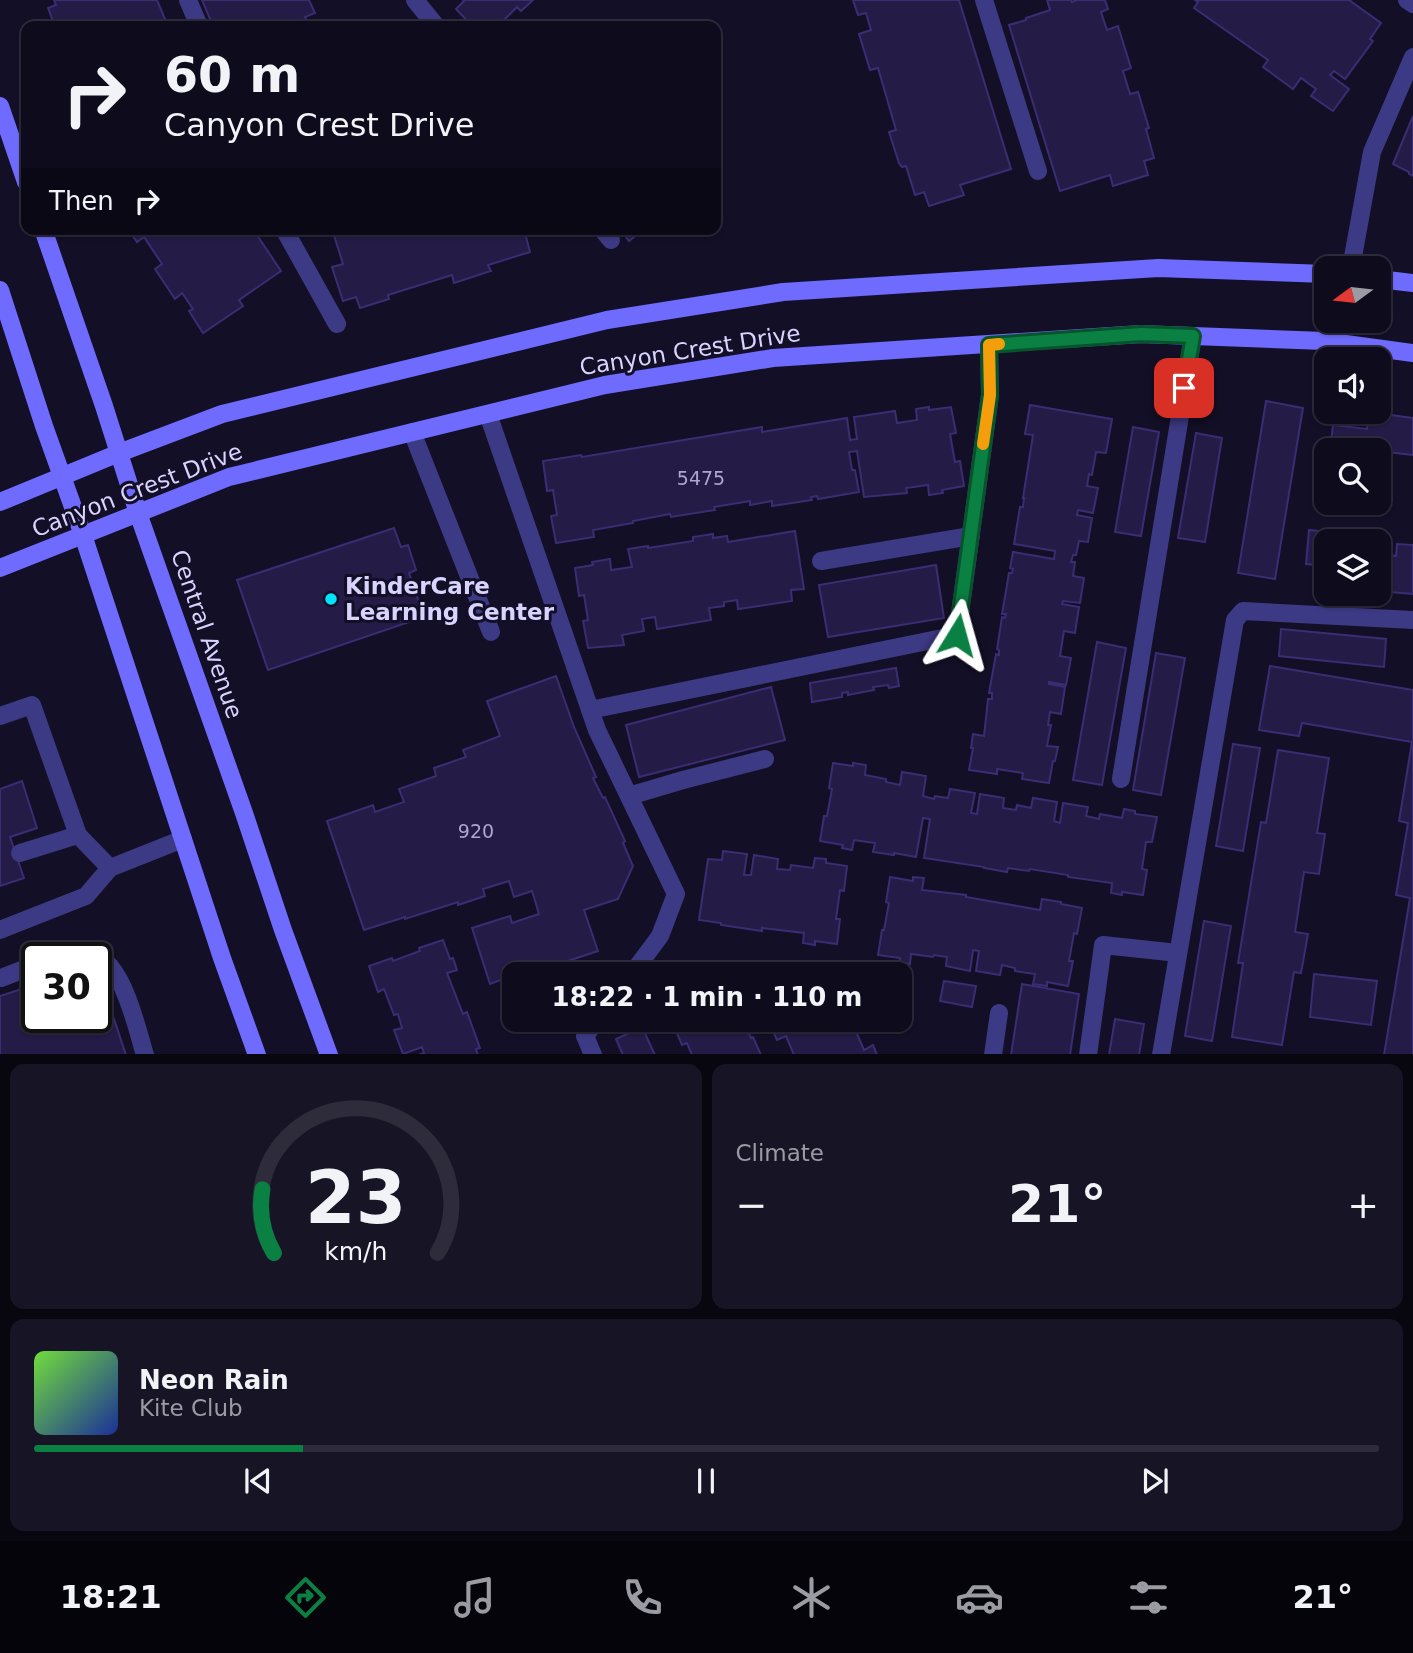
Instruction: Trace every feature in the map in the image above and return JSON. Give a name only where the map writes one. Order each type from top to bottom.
[{"type":"main road","points":[[0,106],[21,167]]},
{"type":"main road","name":"Central Avenue","points":[[45,235],[138,513],[328,1054]]},
{"type":"main road","name":"Canyon Crest Drive","points":[[0,502],[222,414],[607,320],[783,292],[1158,268],[1314,274]]},
{"type":"main road","points":[[1391,280],[1413,283]]},
{"type":"main road","points":[[0,290],[222,958],[257,1054]]},
{"type":"main road","name":"Canyon Crest Drive","points":[[0,568],[229,477],[605,385],[774,358],[1141,334],[1324,341],[1413,353]]},
{"type":"street","points":[[188,0],[197,21]]},
{"type":"street","points":[[415,0],[432,21]]},
{"type":"street","points":[[984,0],[1038,172]]},
{"type":"street","points":[[1407,0],[1413,4]]},
{"type":"street","points":[[1353,256],[1372,152],[1413,57]]},
{"type":"street","points":[[287,235],[337,324]]},
{"type":"street","points":[[1121,779],[1193,336]]},
{"type":"street","points":[[590,710],[957,635],[990,395],[989,345]]},
{"type":"street","points":[[488,414],[597,730],[676,894],[660,936],[641,962]]},
{"type":"street","points":[[412,432],[491,632]]},
{"type":"street","points":[[821,561],[971,536]]},
{"type":"street","points":[[1161,1054],[1235,620],[1243,611],[1413,620]]},
{"type":"street","points":[[0,716],[32,705],[78,835],[110,868]]},
{"type":"street","points":[[629,796],[765,759]]},
{"type":"street","points":[[20,853],[78,835]]},
{"type":"street","points":[[0,930],[86,896],[110,868],[183,839]]},
{"type":"street","points":[[1088,1054],[1103,946],[1178,953]]},
{"type":"street","points":[[112,968],[124,988],[145,1054]]},
{"type":"street","points":[[1,978],[21,970]]},
{"type":"street","points":[[993,1054],[999,1013]]},
{"type":"street","points":[[588,1032],[585,1036],[593,1054]]},
{"type":"building","points":[[54,0],[157,0],[166,21],[53,21],[48,8],[56,5]]},
{"type":"building","points":[[202,0],[309,0],[315,13],[305,17],[307,21],[211,21]]},
{"type":"building","points":[[533,0],[521,11],[517,7],[503,21],[467,21],[456,9],[464,1]]},
{"type":"building","points":[[853,0],[959,0],[1011,169],[960,185],[964,195],[929,206],[924,192],[915,195],[906,166],[902,167],[899,163],[889,132],[896,130],[878,68],[870,70],[859,34],[871,30],[866,13],[858,15]]},
{"type":"building","points":[[1047,0],[1105,0],[1108,9],[1101,12],[1107,30],[1118,26],[1131,68],[1123,71],[1130,94],[1138,92],[1149,128],[1146,129],[1154,158],[1144,161],[1148,175],[1113,186],[1110,175],[1060,191],[1009,25],[1050,10]]},
{"type":"building","points":[[1195,0],[1349,0],[1381,23],[1370,39],[1373,41],[1345,79],[1334,71],[1330,75],[1349,89],[1333,111],[1311,96],[1316,89],[1301,78],[1293,89],[1263,67],[1268,60],[1194,8],[1198,2]]},
{"type":"building","points":[[1413,116],[1413,176],[1393,164]]},
{"type":"building","points":[[132,235],[257,235],[281,271],[239,300],[243,306],[203,333],[189,311],[193,309],[182,293],[175,299],[155,269],[162,264],[144,237],[137,242]]},
{"type":"building","points":[[334,235],[526,235],[530,252],[488,265],[491,271],[454,283],[452,275],[388,295],[389,299],[360,308],[356,297],[343,301],[332,267],[343,264]]},
{"type":"building","points":[[624,235],[636,235],[629,241]]},
{"type":"building","points":[[1266,401],[1303,408],[1275,579],[1238,573]]},
{"type":"building","points":[[1030,405],[1112,419],[1106,453],[1096,452],[1092,475],[1089,474],[1087,486],[1098,488],[1093,513],[1078,510],[1077,515],[1092,518],[1088,542],[1079,541],[1076,555],[1073,555],[1071,562],[1075,562],[1073,576],[1084,578],[1080,603],[1063,601],[1062,604],[1079,607],[1075,633],[1064,631],[1060,656],[1071,658],[1066,685],[1049,682],[1065,687],[1061,714],[1050,712],[1048,725],[1051,725],[1047,746],[1058,747],[1049,783],[1022,779],[1023,773],[997,769],[997,774],[969,770],[973,734],[984,736],[988,699],[992,699],[992,693],[989,693],[996,654],[999,655],[997,649],[1002,617],[1005,618],[1006,614],[1002,614],[1009,573],[1012,573],[1013,569],[1010,568],[1013,552],[1054,559],[1055,551],[1014,544],[1020,507],[1023,507],[1033,435],[1025,434]]},
{"type":"building","points":[[929,407],[929,410],[951,407],[956,433],[950,434],[955,462],[960,461],[964,486],[929,495],[928,485],[906,488],[907,493],[864,497],[857,451],[849,452],[859,492],[818,499],[817,496],[811,497],[812,500],[772,506],[772,501],[750,505],[750,501],[714,507],[715,510],[671,517],[670,514],[593,530],[594,537],[556,543],[551,516],[557,515],[553,490],[547,491],[543,461],[762,427],[762,432],[847,418],[850,440],[857,439],[854,417],[895,411],[897,423],[917,420],[916,409]]},
{"type":"building","points":[[1391,415],[1413,418],[1413,455],[1391,452],[1391,438],[1331,438],[1333,425],[1367,429],[1368,424],[1391,424]]},
{"type":"building","points":[[1133,427],[1159,432],[1141,536],[1115,532]]},
{"type":"building","points":[[1196,433],[1222,438],[1205,542],[1178,538]]},
{"type":"building","name":"KinderCare Learning Center","points":[[394,528],[401,547],[408,545],[416,570],[409,573],[424,617],[268,670],[237,580]]},
{"type":"building","points":[[1309,530],[1314,530],[1314,565],[1306,564]]},
{"type":"building","points":[[795,531],[804,589],[791,590],[792,601],[738,609],[737,600],[724,602],[724,606],[709,608],[711,620],[657,629],[655,617],[642,619],[644,631],[622,635],[624,645],[588,648],[583,621],[588,620],[584,595],[579,596],[575,568],[610,559],[611,570],[632,567],[628,549],[693,541],[693,537],[713,534],[713,538],[727,536],[728,542]]},
{"type":"building","points":[[1397,544],[1413,545],[1413,594],[1391,592],[1391,555],[1396,556]]},
{"type":"building","points":[[936,565],[944,618],[828,637],[819,585]]},
{"type":"building","points":[[1281,629],[1386,639],[1384,667],[1279,656]]},
{"type":"building","points":[[1097,642],[1126,648],[1102,785],[1073,780]]},
{"type":"building","points":[[1156,653],[1185,658],[1161,795],[1133,790]]},
{"type":"building","points":[[1270,666],[1413,690],[1413,1054],[1384,1054],[1410,898],[1396,895],[1408,823],[1399,821],[1412,742],[1302,723],[1299,736],[1259,730]]},
{"type":"building","points":[[896,668],[899,686],[873,687],[874,690],[848,695],[848,692],[842,693],[842,697],[812,702],[810,683]]},
{"type":"building","points":[[556,676],[596,777],[593,778],[625,841],[623,843],[633,866],[618,899],[584,910],[598,951],[565,962],[502,962],[502,980],[490,984],[472,928],[510,916],[512,923],[539,914],[532,891],[514,897],[509,881],[483,889],[485,896],[364,930],[327,821],[373,805],[375,812],[404,802],[399,789],[436,776],[434,768],[466,757],[463,750],[500,736],[487,701]]},
{"type":"building","points":[[771,687],[785,740],[639,777],[626,725]]},
{"type":"building","points":[[1233,744],[1260,748],[1243,851],[1216,846]]},
{"type":"building","points":[[1278,750],[1329,758],[1317,833],[1325,834],[1319,874],[1304,872],[1295,932],[1308,934],[1301,973],[1294,972],[1282,1045],[1232,1037],[1243,963],[1238,963],[1261,822],[1266,823]]},
{"type":"building","points":[[833,763],[866,765],[865,775],[900,785],[902,772],[926,776],[923,796],[934,799],[935,796],[948,798],[950,789],[975,793],[971,813],[977,814],[980,794],[1004,798],[1003,808],[1016,810],[1017,805],[1031,808],[1033,798],[1057,802],[1054,821],[1060,823],[1063,803],[1088,807],[1086,816],[1099,819],[1100,814],[1122,818],[1124,809],[1135,811],[1135,814],[1157,817],[1152,842],[1146,842],[1142,869],[1147,870],[1143,895],[1111,893],[1112,883],[1068,875],[1030,869],[1008,868],[1007,872],[924,858],[930,819],[923,818],[916,857],[873,852],[875,843],[854,840],[852,850],[842,848],[843,845],[820,841],[832,789],[829,788]]},
{"type":"building","points":[[22,781],[37,828],[10,837],[24,878],[0,886],[0,789]]},
{"type":"building","points":[[723,851],[747,854],[744,875],[751,875],[754,855],[778,859],[777,869],[790,870],[791,865],[813,868],[815,858],[826,859],[826,863],[847,866],[844,891],[840,890],[836,919],[840,919],[837,944],[815,941],[815,945],[803,943],[804,933],[762,928],[762,931],[699,920],[708,859],[722,860]]},
{"type":"building","points":[[890,877],[913,881],[913,877],[924,878],[922,890],[966,895],[1040,910],[1042,899],[1082,908],[1077,934],[1074,933],[1069,961],[1073,961],[1068,986],[1047,982],[1047,986],[1033,984],[1035,974],[1015,971],[1015,968],[1002,965],[1000,975],[976,971],[979,951],[973,950],[970,971],[946,966],[947,957],[911,954],[910,962],[900,962],[900,958],[878,955],[889,903],[886,902]]},
{"type":"building","points":[[1204,921],[1231,926],[1212,1041],[1185,1036]]},
{"type":"building","points":[[443,940],[450,959],[453,958],[457,970],[447,973],[463,1014],[467,1012],[480,1048],[476,1049],[478,1054],[421,1054],[424,1053],[422,1047],[403,1054],[394,1030],[402,1028],[398,1014],[394,1015],[384,989],[378,992],[369,966],[392,958],[393,961],[420,951],[419,948]]},
{"type":"building","points":[[1314,974],[1377,981],[1371,1025],[1310,1017]]},
{"type":"building","points":[[944,981],[976,986],[972,1007],[940,1001]]},
{"type":"building","points":[[1022,984],[1079,994],[1070,1054],[1011,1054]]},
{"type":"building","points":[[21,989],[21,1033],[112,1033],[112,1013],[126,1054],[0,1054],[0,996]]},
{"type":"building","points":[[1115,1019],[1144,1024],[1139,1054],[1109,1054]]},
{"type":"building","points":[[631,1032],[644,1032],[655,1054],[623,1054],[616,1039]]},
{"type":"building","points":[[676,1032],[748,1032],[761,1054],[692,1054],[687,1043],[682,1045]]},
{"type":"building","points":[[773,1032],[856,1032],[864,1050],[873,1045],[877,1054],[794,1054],[786,1036],[777,1040]]},
{"type":"slow traffic","points":[[983,444],[990,395],[989,345],[999,344]]},
{"type":"place","name":"KinderCare Learning Center","points":[[331,599]]},
{"type":"route","points":[[957,635],[990,395],[989,345],[1141,334],[1193,336],[1184,388]]}]
